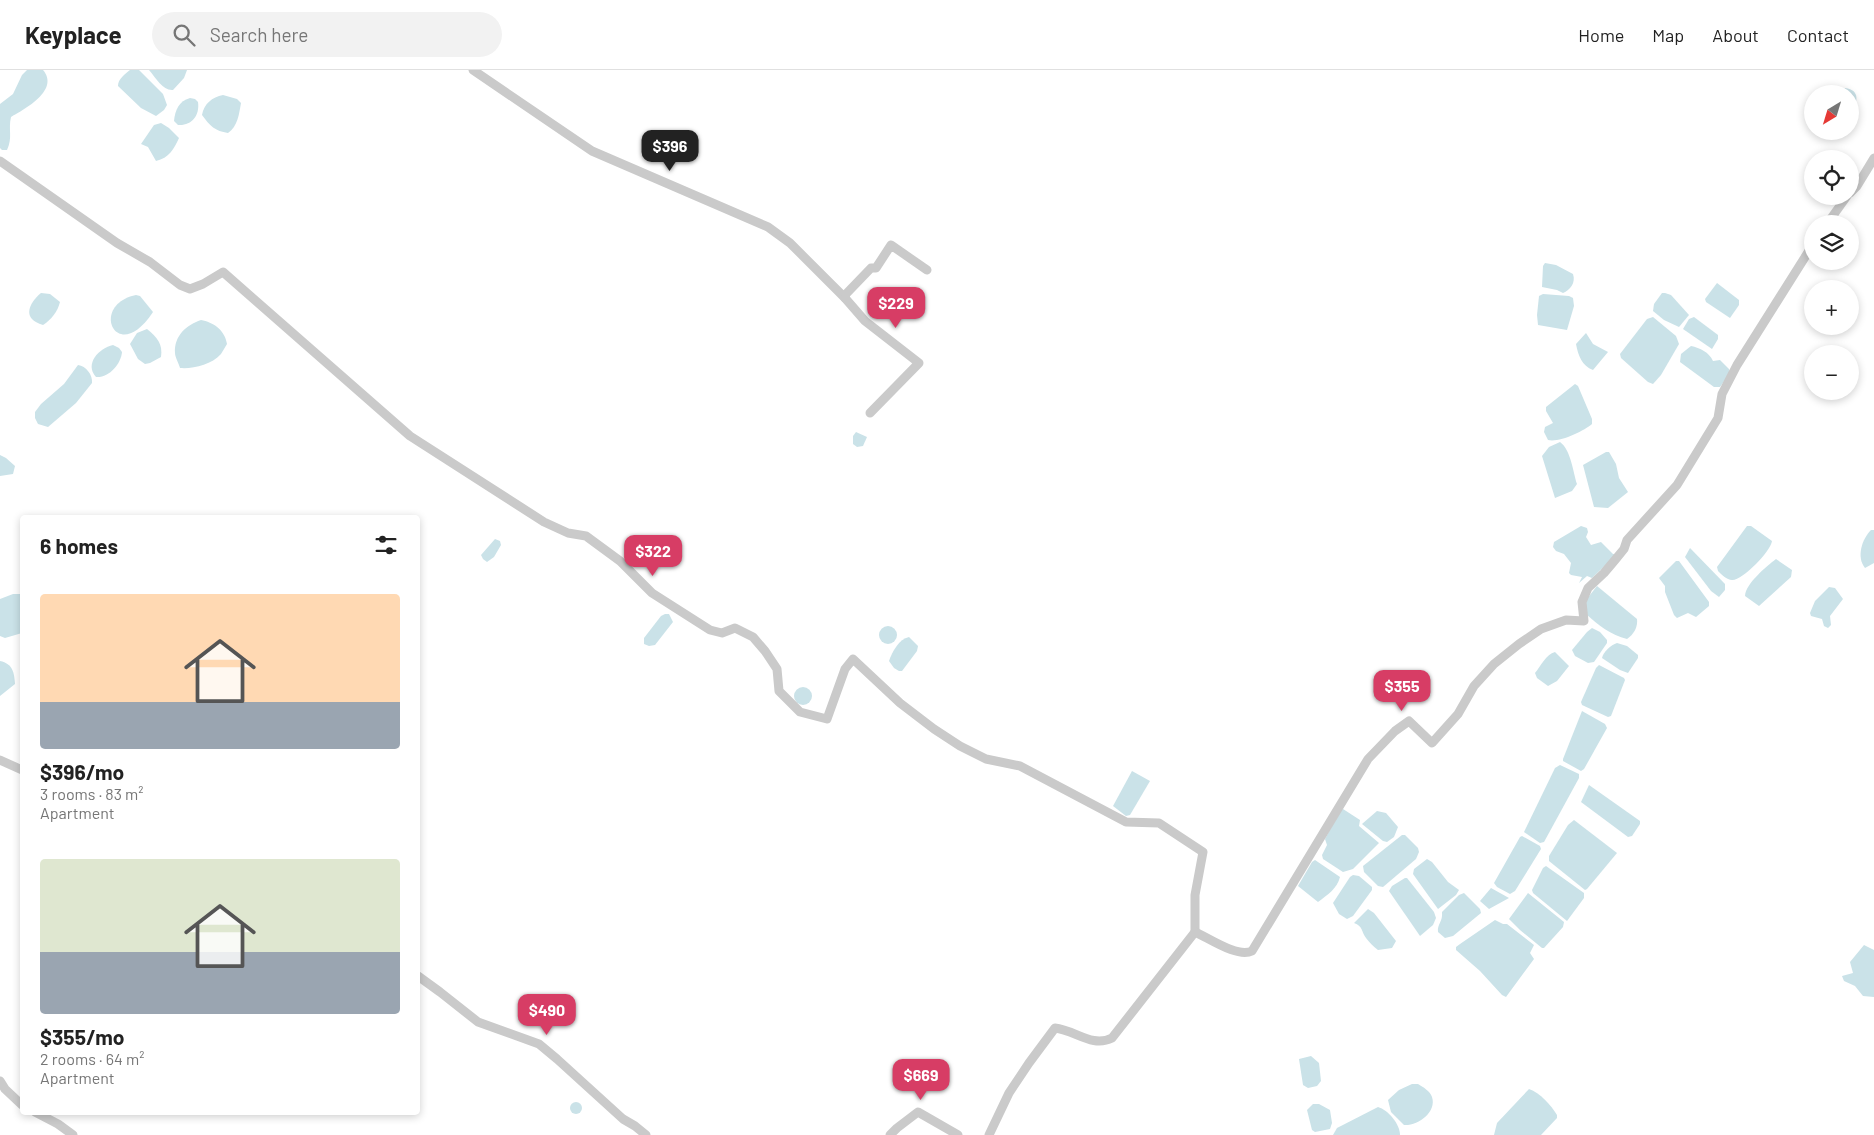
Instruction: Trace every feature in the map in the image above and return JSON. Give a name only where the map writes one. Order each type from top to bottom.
[{"type":"street","points":[[474,70],[592,151],[768,227],[790,243],[845,298],[865,321],[919,363],[870,413]]},
{"type":"street","points":[[1859,183],[1874,158]]},
{"type":"street","points":[[0,161],[117,243],[150,262],[180,285],[190,289],[203,284],[223,272],[410,436],[544,522],[568,533],[586,536],[620,560],[652,592],[710,630],[722,634],[735,628],[753,636],[776,669],[779,691],[800,712],[827,718],[845,670],[854,660],[900,703],[960,746],[986,759],[1020,766],[1126,822],[1159,823],[1204,852],[1195,895],[1195,932],[1112,1038],[1100,1042],[1092,1041],[1071,1032],[1055,1028],[1028,1063],[1009,1093],[993,1134]]},
{"type":"street","points":[[845,298],[846,294],[871,268],[876,268],[890,245],[927,270]]},
{"type":"street","points":[[1195,932],[1216,943],[1242,952],[1252,951],[1368,759],[1395,731],[1409,721],[1432,743],[1458,714],[1474,686],[1494,664],[1541,629],[1566,620],[1584,621],[1582,602],[1588,588],[1604,573],[1624,549],[1627,540],[1677,485],[1718,418],[1722,394],[1737,365],[1804,259]]},
{"type":"street","points":[[0,760],[20,769]]},
{"type":"street","points":[[420,977],[478,1022],[539,1044],[623,1119],[646,1135]]},
{"type":"street","points":[[0,1081],[5,1089],[20,1103]]},
{"type":"street","points":[[890,1135],[896,1128],[918,1112],[958,1135]]},
{"type":"street","points":[[41,1115],[73,1135]]},
{"type":"water","points":[[27,70],[43,70],[47,77],[47,85],[39,98],[11,117],[9,145],[7,150],[2,150],[0,148],[0,104],[13,94],[22,75]]},
{"type":"water","points":[[130,70],[139,70],[163,94],[167,105],[156,116],[141,108],[118,86],[120,79]]},
{"type":"water","points":[[149,70],[187,70],[184,78],[173,90],[169,90]]},
{"type":"water","points":[[223,95],[237,99],[241,103],[236,123],[228,133],[213,127],[202,115],[209,102],[215,97]]},
{"type":"water","points":[[190,98],[198,102],[198,112],[191,122],[178,125],[174,121],[175,113],[183,101]]},
{"type":"water","points":[[161,123],[179,138],[175,146],[164,158],[156,161],[148,147],[141,144],[154,125]]},
{"type":"water","points":[[1545,263],[1556,265],[1573,274],[1573,283],[1568,290],[1563,293],[1542,287],[1543,266]]},
{"type":"water","points":[[1717,283],[1739,300],[1739,305],[1730,318],[1706,302],[1705,299]]},
{"type":"water","points":[[41,293],[50,294],[60,302],[54,315],[43,325],[32,319],[29,311],[36,297]]},
{"type":"water","points":[[1662,293],[1671,295],[1689,315],[1679,327],[1664,320],[1653,311],[1654,304]]},
{"type":"water","points":[[1543,294],[1573,298],[1574,306],[1567,330],[1538,325],[1539,296]]},
{"type":"water","points":[[136,295],[140,296],[153,312],[140,327],[128,334],[119,333],[113,328],[111,319],[113,310],[121,301]]},
{"type":"water","points":[[1653,317],[1676,336],[1679,344],[1661,375],[1653,384],[1648,382],[1621,358],[1620,354],[1647,319]]},
{"type":"water","points":[[1694,317],[1718,335],[1718,339],[1712,349],[1683,329],[1689,319]]},
{"type":"water","points":[[201,320],[218,328],[224,335],[227,344],[217,358],[207,364],[180,368],[175,355],[175,347],[179,336],[190,325]]},
{"type":"water","points":[[147,329],[158,341],[161,348],[161,357],[145,364],[138,359],[130,344],[137,333]]},
{"type":"water","points":[[1586,333],[1593,344],[1608,352],[1593,370],[1581,360],[1576,344]]},
{"type":"water","points":[[113,345],[122,352],[117,365],[110,373],[96,377],[93,372],[92,362],[98,353]]},
{"type":"water","points":[[1691,346],[1704,351],[1713,361],[1720,360],[1729,369],[1730,373],[1720,387],[1714,387],[1680,362],[1681,354]]},
{"type":"water","points":[[78,365],[88,371],[92,383],[76,403],[48,427],[38,424],[35,412],[41,404],[64,384]]},
{"type":"water","points":[[1575,384],[1578,386],[1592,419],[1592,424],[1571,436],[1558,440],[1548,440],[1544,432],[1545,427],[1553,423],[1546,411],[1546,407]]},
{"type":"water","points":[[856,432],[867,437],[863,446],[857,447],[853,444],[853,436]]},
{"type":"water","points":[[1560,442],[1567,450],[1577,484],[1572,491],[1555,498],[1542,456],[1549,447]]},
{"type":"water","points":[[1609,452],[1616,464],[1619,478],[1628,492],[1608,508],[1594,507],[1583,465]]},
{"type":"water","points":[[0,455],[15,466],[13,474],[0,476]]},
{"type":"water","points":[[1581,526],[1587,528],[1586,537],[1591,545],[1601,542],[1613,554],[1617,554],[1592,578],[1587,576],[1579,583],[1582,577],[1569,573],[1571,563],[1564,554],[1556,551],[1553,547],[1554,542]]},
{"type":"water","points":[[1747,526],[1751,526],[1772,541],[1767,551],[1749,571],[1737,579],[1730,580],[1718,571],[1717,567]]},
{"type":"water","points":[[1871,530],[1874,530],[1874,563],[1865,568],[1861,559],[1861,548]]},
{"type":"water","points":[[495,539],[500,541],[501,545],[494,557],[487,562],[481,555]]},
{"type":"water","points":[[1690,548],[1725,584],[1725,590],[1719,597],[1711,591],[1685,557]]},
{"type":"water","points":[[1776,559],[1792,570],[1791,577],[1759,606],[1745,596],[1746,591],[1757,576]]},
{"type":"water","points":[[1676,561],[1679,561],[1709,602],[1709,606],[1696,617],[1688,613],[1677,618],[1674,615],[1665,592],[1665,586],[1659,578]]},
{"type":"water","points":[[1597,586],[1637,619],[1635,630],[1627,639],[1605,629],[1586,614],[1586,600]]},
{"type":"water","points":[[1829,587],[1835,588],[1843,599],[1830,616],[1831,625],[1828,628],[1824,626],[1822,619],[1811,616],[1810,613],[1815,601]]},
{"type":"water","points":[[13,594],[20,594],[20,634],[5,638],[0,636],[0,599]]},
{"type":"water","points":[[669,614],[673,622],[655,645],[649,646],[644,644],[644,638],[661,616]]},
{"type":"water","points":[[884,626],[892,626],[897,631],[895,642],[884,644],[879,639],[879,631]]},
{"type":"water","points":[[1592,628],[1600,632],[1607,640],[1607,643],[1594,662],[1588,663],[1575,656],[1572,650]]},
{"type":"water","points":[[909,637],[918,646],[917,651],[902,671],[899,671],[889,661],[899,643]]},
{"type":"water","points":[[1617,643],[1627,646],[1638,655],[1628,673],[1602,658],[1612,645]]},
{"type":"water","points":[[1555,652],[1569,666],[1557,681],[1548,686],[1537,678],[1535,673],[1546,658]]},
{"type":"water","points":[[0,661],[8,664],[12,669],[15,684],[0,696]]},
{"type":"water","points":[[1599,665],[1625,680],[1611,716],[1608,717],[1582,705],[1581,702]]},
{"type":"water","points":[[799,687],[807,687],[812,692],[810,703],[799,705],[794,700],[794,692]]},
{"type":"water","points":[[1582,711],[1605,724],[1607,728],[1584,769],[1581,771],[1563,761],[1563,759]]},
{"type":"water","points":[[1560,765],[1579,774],[1579,778],[1544,842],[1540,843],[1524,832],[1555,768]]},
{"type":"water","points":[[1132,771],[1150,781],[1130,815],[1126,816],[1113,806]]},
{"type":"water","points":[[1589,785],[1640,821],[1632,836],[1628,837],[1581,802]]},
{"type":"water","points":[[1343,809],[1360,820],[1359,826],[1379,843],[1353,869],[1343,872],[1323,859],[1322,855],[1327,845],[1325,839],[1340,811]]},
{"type":"water","points":[[1377,811],[1386,813],[1398,827],[1394,837],[1387,842],[1383,841],[1362,824]]},
{"type":"water","points":[[1574,820],[1617,853],[1585,890],[1549,861],[1549,856],[1568,825]]},
{"type":"water","points":[[1402,835],[1405,835],[1418,848],[1419,852],[1416,859],[1383,887],[1378,886],[1364,872],[1363,866]]},
{"type":"water","points":[[1522,836],[1540,846],[1541,849],[1515,891],[1510,894],[1497,887],[1494,883]]},
{"type":"water","points":[[1427,859],[1432,862],[1448,882],[1459,890],[1456,895],[1438,909],[1413,874],[1414,869]]},
{"type":"water","points":[[1315,860],[1340,877],[1334,888],[1318,902],[1298,886]]},
{"type":"water","points":[[1546,866],[1584,893],[1584,898],[1567,921],[1533,893],[1532,890],[1543,868]]},
{"type":"water","points":[[1353,875],[1359,876],[1372,887],[1372,890],[1353,916],[1347,919],[1339,914],[1333,903]]},
{"type":"water","points":[[1407,878],[1434,912],[1436,918],[1433,925],[1420,936],[1389,891],[1392,886]]},
{"type":"water","points":[[1491,888],[1509,898],[1489,909],[1480,901]]},
{"type":"water","points":[[1464,893],[1480,909],[1481,913],[1453,936],[1445,938],[1438,932],[1442,912],[1459,895]]},
{"type":"water","points":[[1528,893],[1564,922],[1563,927],[1544,948],[1509,919]]},
{"type":"water","points":[[1368,909],[1374,913],[1396,941],[1392,948],[1378,950],[1366,938],[1360,927],[1354,923]]},
{"type":"water","points":[[1495,920],[1507,924],[1534,945],[1530,953],[1534,959],[1506,997],[1456,950],[1456,947]]},
{"type":"water","points":[[1864,945],[1874,950],[1874,997],[1863,996],[1855,986],[1844,981],[1842,976],[1853,973],[1850,962]]},
{"type":"water","points":[[1311,1056],[1319,1063],[1321,1081],[1317,1086],[1308,1088],[1303,1085],[1299,1059]]},
{"type":"water","points":[[1412,1084],[1418,1084],[1428,1091],[1433,1103],[1429,1113],[1420,1121],[1404,1125],[1391,1112],[1388,1100],[1399,1090]]},
{"type":"water","points":[[1529,1089],[1545,1100],[1555,1111],[1557,1118],[1541,1135],[1494,1135],[1497,1123]]},
{"type":"water","points":[[578,1102],[581,1103],[581,1113],[574,1114],[571,1113],[570,1106],[571,1103]]},
{"type":"water","points":[[1313,1104],[1319,1104],[1330,1110],[1332,1123],[1330,1129],[1315,1132],[1312,1130],[1307,1110]]},
{"type":"water","points":[[1378,1107],[1386,1111],[1393,1118],[1398,1126],[1400,1135],[1333,1135],[1337,1128]]}]
